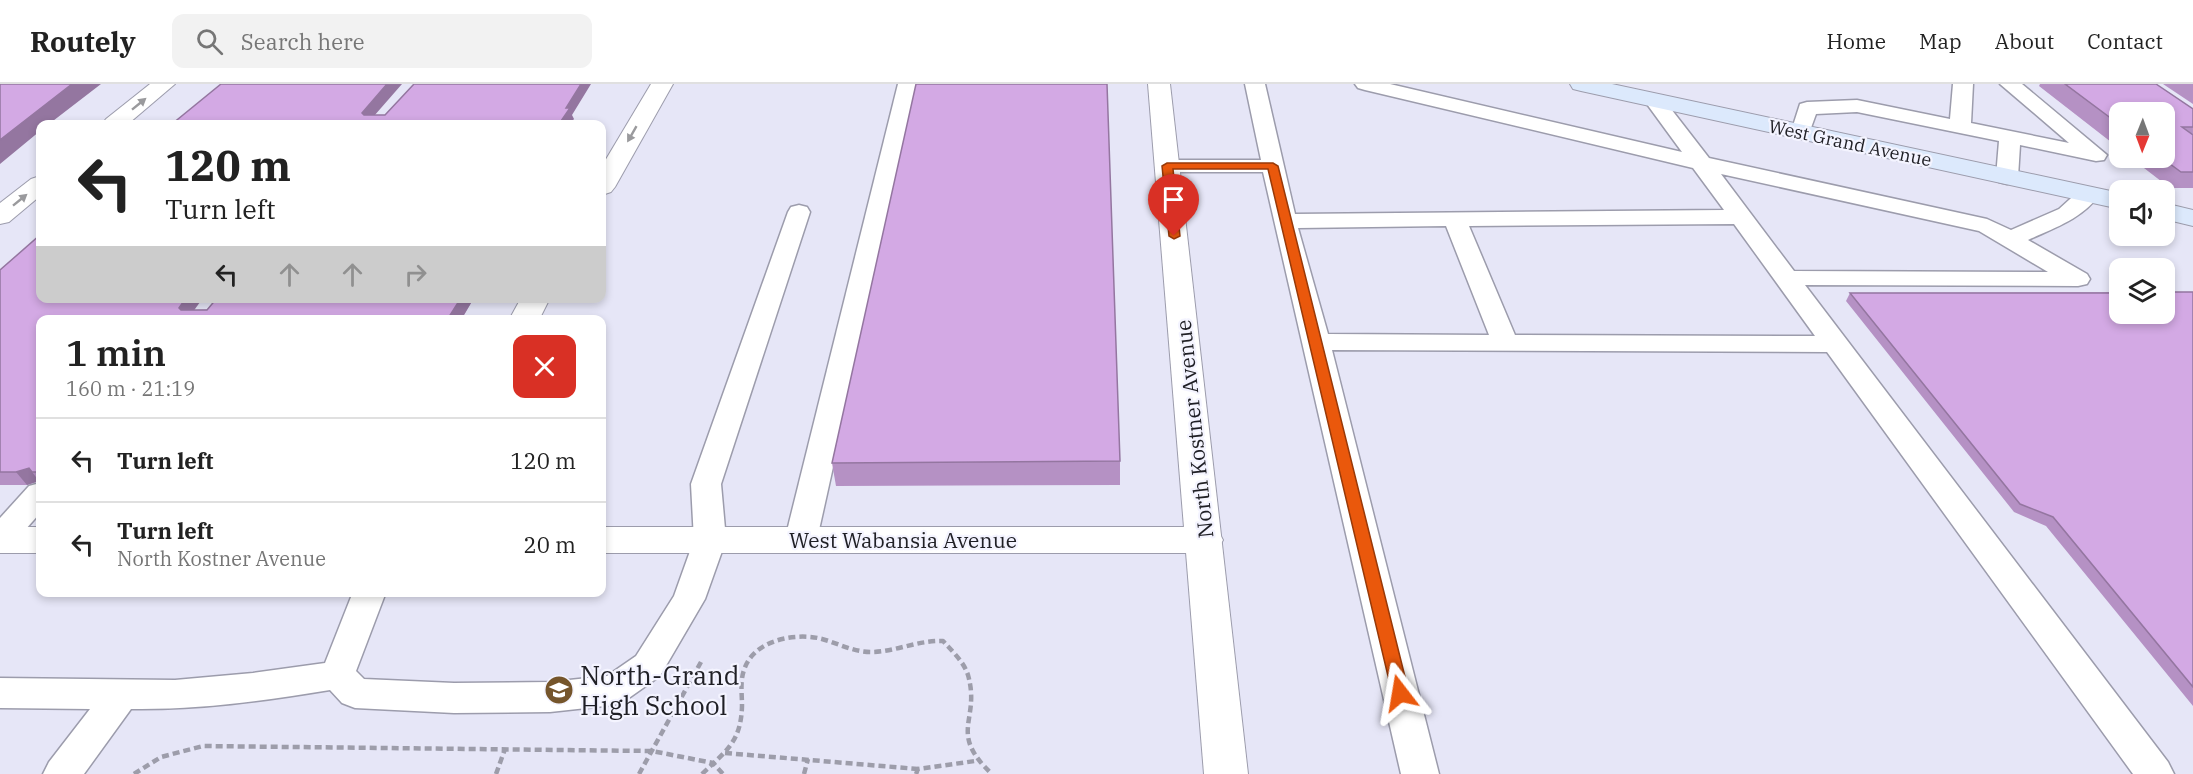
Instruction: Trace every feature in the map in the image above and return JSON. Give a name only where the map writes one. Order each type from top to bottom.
[{"type":"main road","name":"West Grand Avenue","points":[[1581,84],[2109,199]]},
{"type":"main road","points":[[2175,214],[2193,218]]},
{"type":"street","points":[[119,120],[164,84]]},
{"type":"street","points":[[606,180],[662,84]]},
{"type":"street","name":"North Kostner Avenue","points":[[1159,84],[1226,774]]},
{"type":"street","points":[[0,216],[36,187]]},
{"type":"street","points":[[0,539],[36,540]]},
{"type":"street","name":"West Wabansia Avenue","points":[[606,540],[1205,540]]},
{"type":"lane","points":[[801,539],[908,84]]},
{"type":"lane","points":[[1255,84],[1285,221],[1317,342],[1420,774]]},
{"type":"lane","points":[[1365,84],[1700,163],[1988,226],[2078,279],[1786,278]]},
{"type":"lane","points":[[1960,127],[1963,84]]},
{"type":"lane","points":[[1801,132],[1807,108],[1857,106],[2096,155],[2010,84]]},
{"type":"lane","points":[[1654,100],[2155,774]]},
{"type":"lane","points":[[2007,177],[2010,136]]},
{"type":"lane","points":[[1167,166],[1273,166]]},
{"type":"lane","points":[[2010,239],[2067,214],[2088,195]]},
{"type":"lane","points":[[337,675],[355,693],[454,698],[540,698],[614,690],[648,666],[689,599],[710,540],[706,484],[799,212]]},
{"type":"lane","points":[[1285,221],[1740,216]]},
{"type":"lane","points":[[1454,219],[1505,342]]},
{"type":"lane","points":[[1317,342],[1835,344]]},
{"type":"lane","points":[[0,539],[36,498]]},
{"type":"lane","points":[[337,675],[368,597]]},
{"type":"lane","points":[[0,693],[175,695],[253,688],[337,675]]},
{"type":"lane","points":[[62,774],[122,694]]},
{"type":"path","points":[[702,774],[725,753],[738,737],[743,698],[742,677],[750,657],[768,643],[809,636],[863,652],[884,653],[928,640],[944,641],[967,673],[971,694],[971,713],[965,735],[975,761],[992,774]]},
{"type":"path","points":[[639,774],[702,660]]},
{"type":"path","points":[[134,774],[161,756],[203,746],[652,751],[713,763],[723,774]]},
{"type":"path","points":[[496,774],[505,749]]},
{"type":"path","points":[[725,753],[808,759],[917,772],[975,761]]},
{"type":"path","points":[[804,774],[808,759]]},
{"type":"building","points":[[0,84],[72,84],[0,140]]},
{"type":"building","points":[[221,84],[387,84],[362,113],[364,115],[385,115],[414,84],[581,84],[566,108],[570,108],[562,120],[177,120]]},
{"type":"building","points":[[916,84],[1107,84],[1120,461],[832,463]]},
{"type":"building","points":[[2065,84],[2156,84],[2193,109],[2193,127],[2182,127],[2193,135],[2193,172],[2181,172],[2175,168],[2175,102],[2109,102],[2109,117]]},
{"type":"building","points":[[36,238],[36,303],[182,303],[179,308],[181,310],[207,310],[213,303],[458,303],[450,315],[36,315],[36,472],[32,472],[29,468],[16,472],[0,472],[0,270]]},
{"type":"building","points":[[2175,292],[2193,292],[2193,687],[2053,517],[2020,504],[1850,293],[2109,293],[2109,324],[2175,324]]},
{"type":"place","name":"North-Grand High School","points":[[559,690]]},
{"type":"route","points":[[1174,236],[1167,166],[1273,166],[1400,693]]}]
